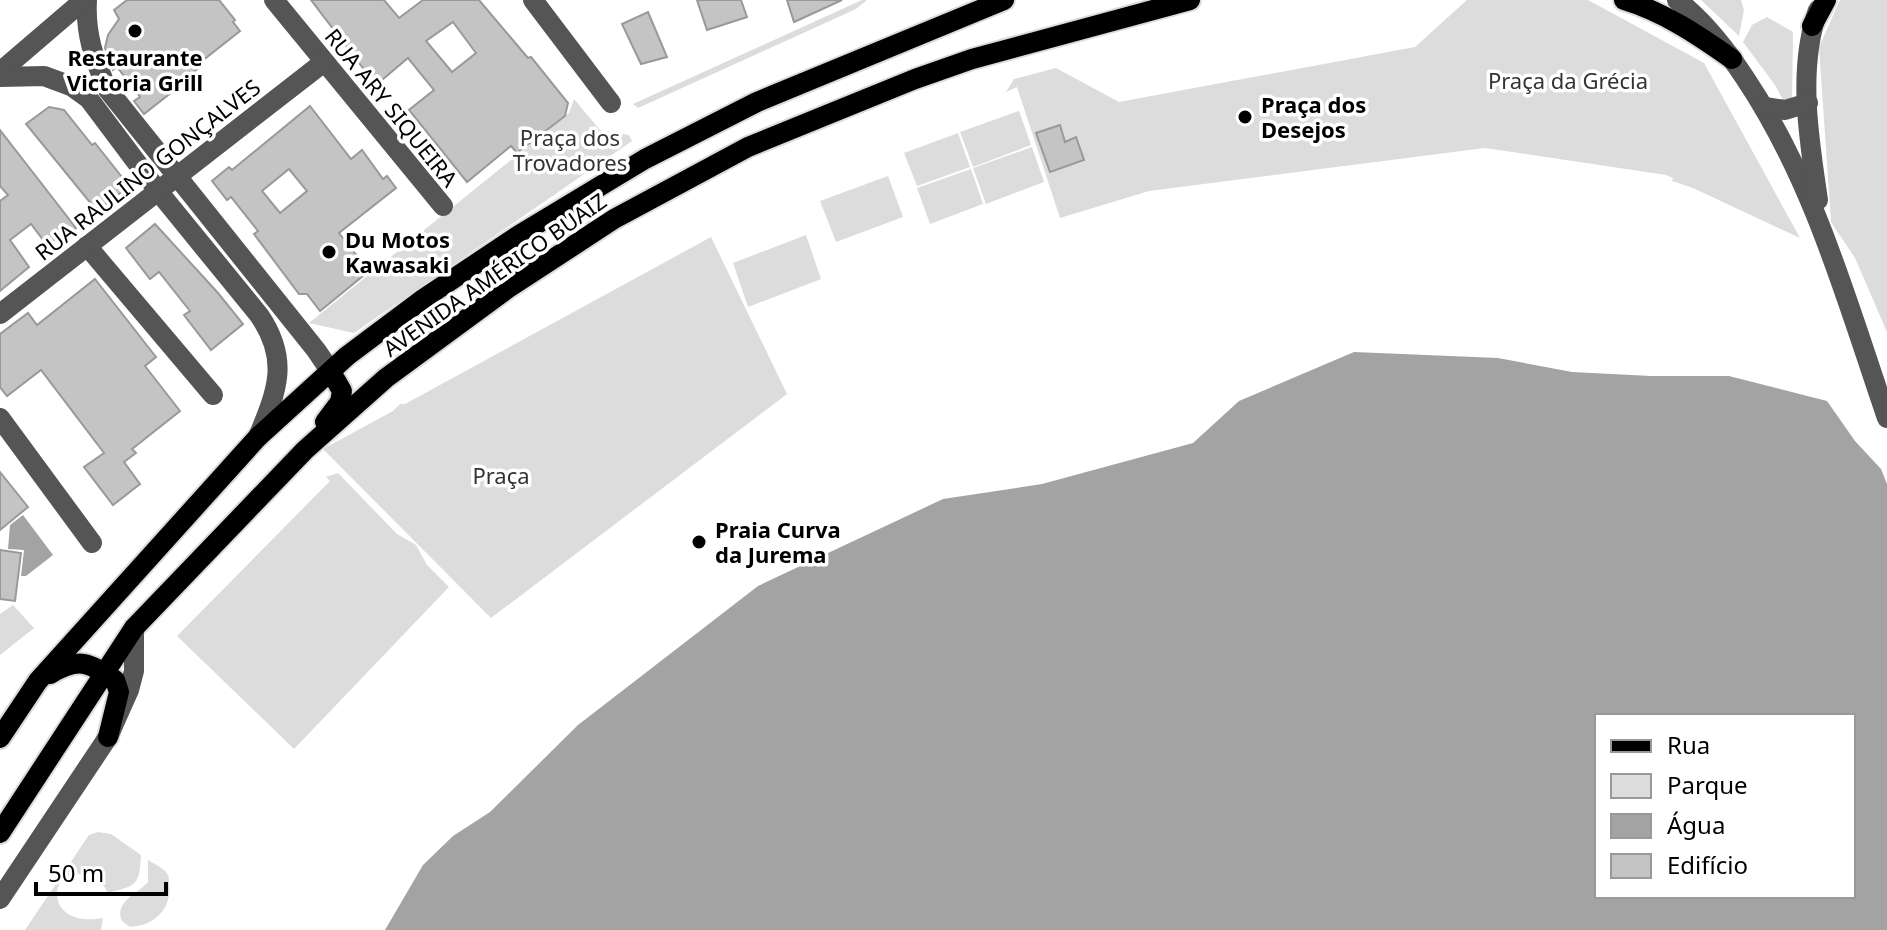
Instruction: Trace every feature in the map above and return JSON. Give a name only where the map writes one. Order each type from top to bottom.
[{"type":"main road","name":"AVENIDA AMÉRICO BUAIZ","points":[[0,738],[38,681],[258,437],[347,356],[471,266],[645,159],[757,102],[1004,0]]},
{"type":"main road","name":"AVENIDA AMÉRICO BUAIZ","points":[[0,833],[134,628],[269,486],[386,378],[507,289],[614,219],[748,147],[972,59],[1190,0]]},
{"type":"main road","points":[[1624,0],[1646,6],[1689,29],[1732,59]]},
{"type":"main road","points":[[1812,26],[1824,0]]},
{"type":"main road","points":[[269,486],[340,402],[342,391],[331,372]]},
{"type":"main road","points":[[38,681],[70,663],[87,663],[115,680],[119,692],[108,737]]},
{"type":"street","points":[[0,74],[85,0]]},
{"type":"street","points":[[85,0],[85,22],[91,54],[108,90],[331,372]]},
{"type":"street","name":"RUA ARY SIQUEIRA","points":[[274,0],[443,206]]},
{"type":"street","points":[[533,0],[611,103]]},
{"type":"street","points":[[1677,0],[1694,13],[1732,59],[1765,107],[1789,152],[1823,232],[1887,418]]},
{"type":"street","points":[[1812,26],[1807,50],[1809,137],[1823,232]]},
{"type":"street","name":"RUA RAULINO GONÇALVES","points":[[0,314],[324,62]]},
{"type":"street","points":[[0,74],[44,76],[71,86],[89,99],[272,333],[278,366],[276,394],[258,437]]},
{"type":"street","points":[[1765,107],[1785,110],[1808,103]]},
{"type":"street","points":[[87,246],[213,395]]},
{"type":"street","points":[[0,418],[92,543]]},
{"type":"street","points":[[0,899],[108,737],[134,671],[134,628]]},
{"type":"green space","points":[[867,0],[856,9],[638,108],[633,104]]},
{"type":"green space","name":"Praça da Grécia","points":[[1467,0],[1588,0],[1704,63],[1800,238],[1672,181],[1673,178],[1666,175],[1485,148],[1149,191],[1060,218],[1017,87],[1006,92],[1014,79],[1056,68],[1119,102],[1415,47]]},
{"type":"green space","points":[[1701,0],[1741,0],[1744,10],[1739,36]]},
{"type":"green space","points":[[1840,0],[1887,0],[1887,332],[1855,258],[1831,222],[1819,47]]},
{"type":"green space","points":[[1767,17],[1793,32],[1792,105],[1787,107],[1743,42],[1752,25]]},
{"type":"green space","name":"Praça dos Trovadores","points":[[574,99],[600,130],[629,135],[632,141],[354,333],[309,323],[569,113]]},
{"type":"green space","points":[[1019,111],[1031,145],[973,167],[960,132]]},
{"type":"green space","points":[[958,133],[970,167],[917,186],[904,153]]},
{"type":"green space","points":[[1032,147],[1044,182],[986,204],[973,168]]},
{"type":"green space","points":[[971,169],[983,204],[930,224],[917,188]]},
{"type":"green space","points":[[888,176],[903,217],[836,242],[820,201]]},
{"type":"green space","points":[[806,235],[821,279],[748,307],[733,263]]},
{"type":"green space","name":"Praça","points":[[711,237],[787,394],[491,618],[323,449],[393,411],[400,404]]},
{"type":"green space","points":[[338,473],[397,534],[416,545],[427,565],[449,587],[294,749],[177,636],[330,481],[326,477]]},
{"type":"green space","points":[[13,605],[34,628],[0,655],[0,614]]},
{"type":"green space","points":[[98,832],[111,834],[141,855],[135,883],[108,893],[96,880],[76,874],[65,878],[59,885],[57,895],[60,906],[68,914],[83,919],[103,918],[101,930],[25,930],[89,835]]},
{"type":"green space","points":[[148,860],[168,875],[168,900],[154,919],[130,927],[122,921],[121,909],[148,882]]},
{"type":"water","points":[[1354,352],[1498,358],[1572,372],[1729,376],[1827,401],[1855,441],[1881,469],[1887,484],[1887,930],[385,930],[423,865],[453,836],[490,812],[578,725],[758,586],[943,499],[1042,484],[1193,443],[1239,401]]},
{"type":"water","points":[[23,515],[53,555],[26,576],[21,576],[24,550],[8,549],[10,525]]},
{"type":"building","points":[[127,0],[219,0],[240,31],[197,65],[199,68],[188,76],[190,78],[144,114],[134,101],[140,97],[117,67],[113,70],[105,48],[108,35],[119,19],[114,10]]},
{"type":"building","points":[[311,0],[384,0],[399,18],[423,0],[479,0],[568,103],[565,116],[517,153],[511,146],[467,182],[409,110],[434,90],[408,58],[376,85]],"holes":[[[453,22],[476,53],[452,72],[426,41]]]},
{"type":"building","points":[[697,0],[741,0],[747,17],[707,30]]},
{"type":"building","points":[[787,0],[842,0],[794,22]]},
{"type":"building","points":[[648,12],[667,57],[641,64],[622,24]]},
{"type":"building","points":[[310,106],[351,159],[362,150],[383,179],[387,176],[396,188],[339,233],[369,271],[320,311],[307,294],[299,294],[254,234],[258,231],[231,197],[227,200],[212,181],[229,167],[232,170]],"holes":[[[289,169],[307,191],[280,213],[262,191]]]},
{"type":"building","points":[[49,107],[64,110],[129,186],[97,211],[26,124]]},
{"type":"building","points":[[1060,125],[1065,142],[1076,137],[1084,160],[1050,172],[1036,133]]},
{"type":"building","points":[[0,130],[76,228],[47,245],[31,224],[10,240],[29,267],[0,291],[0,201],[8,195],[0,186]]},
{"type":"building","points":[[155,224],[243,324],[211,350],[184,315],[190,311],[159,272],[150,279],[126,248]]},
{"type":"building","points":[[95,279],[156,357],[145,366],[180,411],[132,449],[136,453],[124,462],[140,484],[113,505],[84,467],[104,453],[41,370],[7,396],[0,387],[0,334],[28,313],[37,325]]},
{"type":"building","points":[[0,472],[28,507],[0,530]]},
{"type":"building","points":[[0,550],[21,553],[15,601],[0,599]]},
{"type":"place","name":"Restaurante Victoria Grill","points":[[135,31]]},
{"type":"place","name":"Praça dos Desejos","points":[[1245,117]]},
{"type":"place","name":"Du Motos Kawasaki","points":[[329,252]]},
{"type":"place","name":"Praia Curva da Jurema","points":[[699,542]]}]
